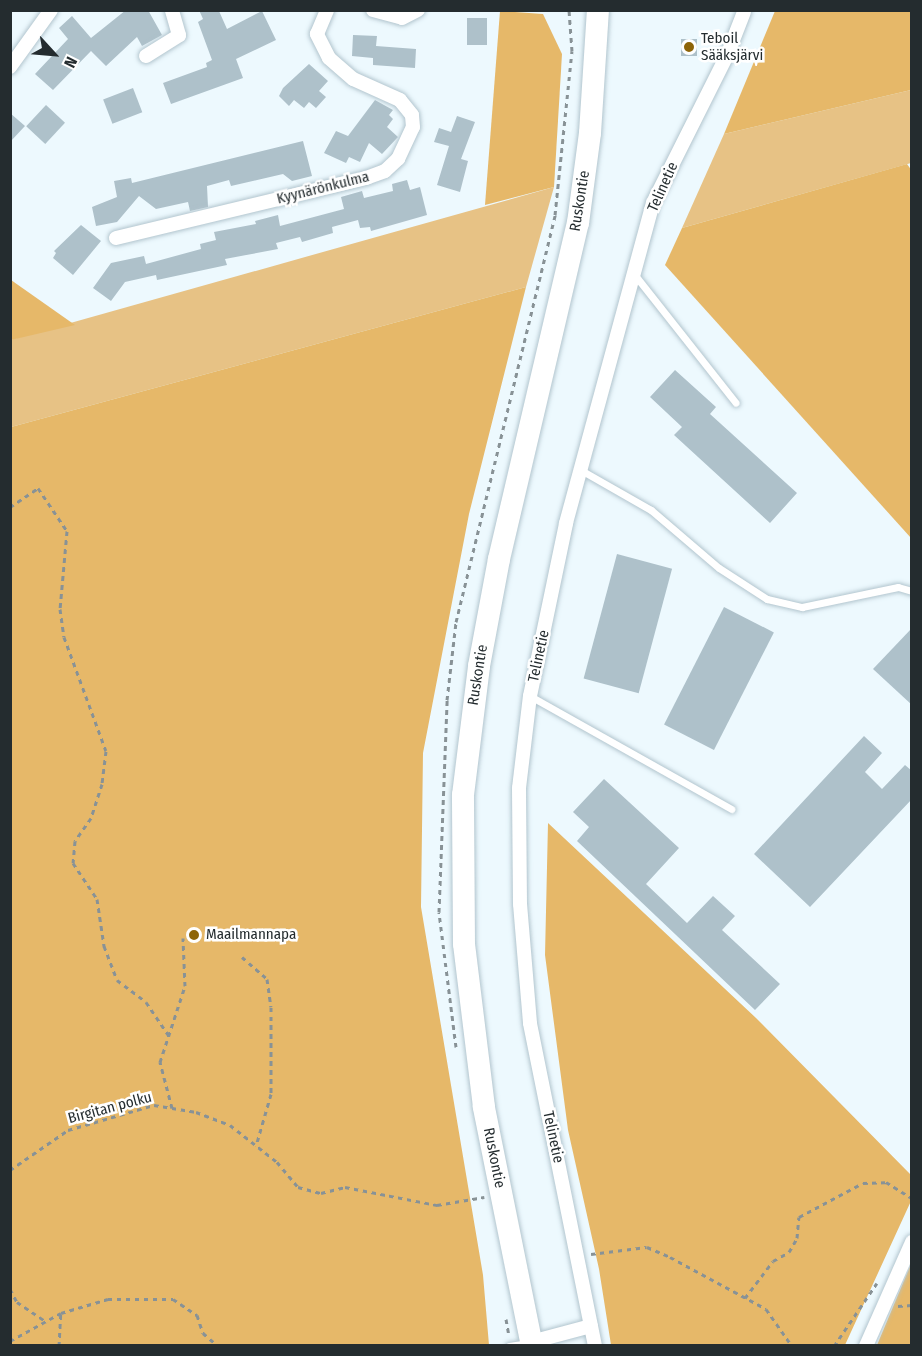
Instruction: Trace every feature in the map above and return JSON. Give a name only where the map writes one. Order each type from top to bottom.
[{"type":"main road","name":"Ruskontie","points":[[532,1344],[483,1095],[464,944],[463,795],[476,688],[499,559],[578,223],[590,133],[597,10]]},
{"type":"street","points":[[10,67],[51,10]]},
{"type":"street","points":[[146,56],[179,35],[172,10]]},
{"type":"street","name":"Kyynärönkulma","points":[[116,238],[366,178],[385,171],[398,159],[413,127],[412,115],[400,100],[353,79],[329,58],[317,34],[327,10]]},
{"type":"street","points":[[373,10],[402,18],[418,10]]},
{"type":"street","name":"Telinetie","points":[[595,1346],[580,1256],[530,1023],[524,952],[519,788],[530,696],[579,469],[653,203],[743,11]]},
{"type":"street","points":[[866,1346],[912,1242]]},
{"type":"street","points":[[532,1344],[591,1326]]},
{"type":"lane","points":[[634,274],[736,403]]},
{"type":"lane","points":[[579,469],[651,510],[719,568],[767,599],[802,607],[898,587],[912,591]]},
{"type":"lane","points":[[530,696],[731,809]]},
{"type":"lane","points":[[509,1346],[532,1344]]},
{"type":"path","points":[[10,507],[38,488],[67,531],[60,609],[64,637],[106,751],[102,784],[92,818],[75,841],[73,862],[97,899],[104,946],[117,980],[146,1002],[169,1036]]},
{"type":"path","points":[[172,1108],[160,1062],[185,986],[183,938]]},
{"type":"path","points":[[242,957],[267,979],[271,1007],[271,1094],[256,1145]]},
{"type":"path","name":"Birgitan polku","points":[[10,1170],[68,1130],[154,1105],[230,1125],[256,1145],[298,1187],[321,1193],[345,1187],[436,1205],[484,1197]]},
{"type":"path","points":[[745,1298],[773,1261],[789,1252],[797,1238],[799,1217],[863,1183],[886,1182],[912,1198]]},
{"type":"path","points":[[580,1256],[646,1247],[766,1309],[792,1346]]},
{"type":"path","points":[[834,1346],[879,1281]]},
{"type":"path","points":[[10,1289],[16,1302],[47,1322]]},
{"type":"path","points":[[10,1341],[61,1312],[108,1299],[173,1299],[197,1315],[203,1334],[218,1346]]},
{"type":"path","points":[[59,1346],[61,1312]]},
{"type":"shaded area","points":[[500,11],[543,14],[562,54],[554,187],[485,205]]},
{"type":"shaded area","points":[[775,11],[911,11],[911,90],[724,134]]},
{"type":"shaded area","points":[[911,90],[911,163],[682,228],[724,134]]},
{"type":"shaded area","points":[[907,164],[912,171],[911,538],[665,265],[682,228]]},
{"type":"shaded area","points":[[554,187],[526,287],[11,427],[10,340]]},
{"type":"shaded area","points":[[11,280],[75,325],[11,340]]},
{"type":"shaded area","points":[[526,287],[469,514],[423,753],[421,907],[483,1275],[489,1345],[11,1345],[11,427]]},
{"type":"shaded area","points":[[548,823],[756,1018],[911,1175],[911,1201],[845,1345],[611,1345],[599,1269],[568,1130],[545,955]]},
{"type":"shaded area","points":[[911,1264],[911,1345],[877,1345]]},
{"type":"building","points":[[126,10],[148,10],[162,35],[142,46],[137,37],[106,66],[91,51],[53,90],[35,74],[68,39],[59,28],[72,16],[91,38]]},
{"type":"building","points":[[199,10],[219,11],[227,29],[262,11],[276,40],[236,59],[243,78],[171,104],[163,83],[207,67],[206,63],[212,60],[198,22],[203,19]]},
{"type":"building","points":[[467,18],[487,18],[487,45],[467,45]]},
{"type":"building","points":[[353,35],[377,36],[376,46],[416,49],[415,68],[373,65],[373,58],[352,56]]},
{"type":"building","name":"Teboil Sääksjärvi","points":[[681,39],[697,39],[697,56],[681,56]]},
{"type":"building","points":[[309,64],[328,81],[319,91],[326,97],[316,108],[309,102],[304,108],[294,100],[289,106],[279,96],[283,88]]},
{"type":"building","points":[[133,88],[142,112],[112,124],[103,99]]},
{"type":"building","points":[[375,100],[393,110],[389,115],[393,119],[387,127],[398,137],[382,154],[369,143],[360,162],[349,157],[346,163],[324,153],[336,131],[348,136]]},
{"type":"building","points":[[46,105],[65,123],[45,144],[26,126]]},
{"type":"building","points":[[10,113],[25,126],[10,142]]},
{"type":"building","points":[[457,116],[475,122],[461,159],[468,161],[460,192],[437,185],[449,146],[434,142],[439,128],[451,132]]},
{"type":"building","points":[[303,141],[312,176],[292,181],[283,174],[231,186],[229,180],[207,186],[208,207],[190,211],[188,202],[156,209],[139,196],[117,222],[96,226],[92,207],[117,197],[114,181],[131,178],[132,183]]},
{"type":"building","points":[[407,180],[410,190],[420,187],[427,215],[371,231],[370,227],[360,228],[358,220],[332,227],[333,233],[302,242],[300,237],[276,243],[278,249],[225,259],[227,265],[157,280],[156,275],[125,282],[111,301],[93,288],[111,263],[144,256],[146,264],[201,249],[200,244],[216,240],[214,232],[256,224],[255,221],[278,215],[280,226],[344,209],[341,197],[362,191],[364,198],[393,191],[392,184]]},
{"type":"building","points":[[81,225],[101,241],[73,275],[53,258],[56,253],[54,251]]},
{"type":"building","points":[[675,370],[716,407],[710,414],[797,493],[770,523],[674,435],[682,427],[650,397]]},
{"type":"building","points":[[617,554],[672,569],[639,693],[584,679]]},
{"type":"building","points":[[724,607],[774,632],[714,750],[664,725]]},
{"type":"building","points":[[912,628],[912,705],[873,669]]},
{"type":"building","points":[[864,736],[882,753],[865,772],[882,789],[905,765],[912,771],[912,799],[810,907],[754,854]]},
{"type":"building","points":[[604,779],[679,848],[646,884],[687,923],[713,896],[735,916],[722,930],[780,984],[755,1010],[577,841],[589,827],[573,812]]},
{"type":"place","name":"Teboil Sääksjärvi","points":[[689,47]]},
{"type":"place","name":"Maailmannapa","points":[[194,935]]}]
